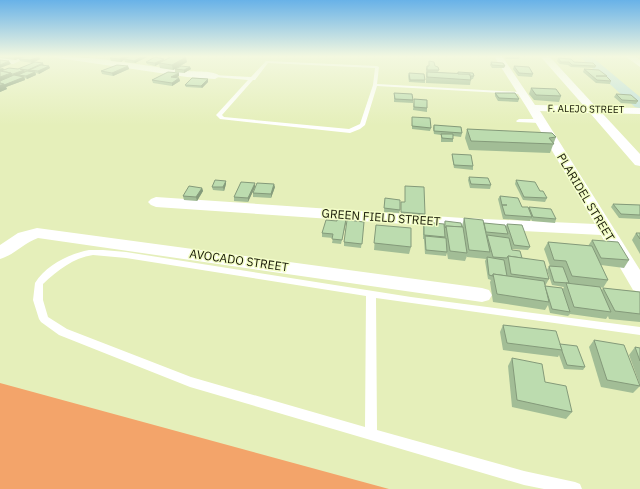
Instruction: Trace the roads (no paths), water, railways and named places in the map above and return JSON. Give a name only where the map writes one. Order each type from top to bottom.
[{"type":"main road","points":[[611,79],[640,104]]},
{"type":"street","name":"PLARIDEL STREET","points":[[512,79],[520,93],[532,108],[640,285]]},
{"type":"street","points":[[565,79],[640,162]]},
{"type":"street","name":"F. ALEJO STREET","points":[[532,108],[640,111]]},
{"type":"street","name":"GREEN FIELD STREET","points":[[156,202],[463,223],[606,230]]},
{"type":"street","name":"AVOCADO STREET","points":[[0,253],[24,237],[37,233],[482,295]]},
{"type":"lane","points":[[253,79],[219,115],[222,118],[229,120],[350,131],[362,125],[376,79]]},
{"type":"lane","points":[[375,85],[520,93]]},
{"type":"lane","points":[[519,121],[540,121]]},
{"type":"lane","points":[[575,489],[524,478],[190,382],[63,332],[44,319],[38,300],[39,283],[56,267],[89,252],[126,255],[371,293],[640,331]]},
{"type":"lane","points":[[371,293],[371,434]]}]
